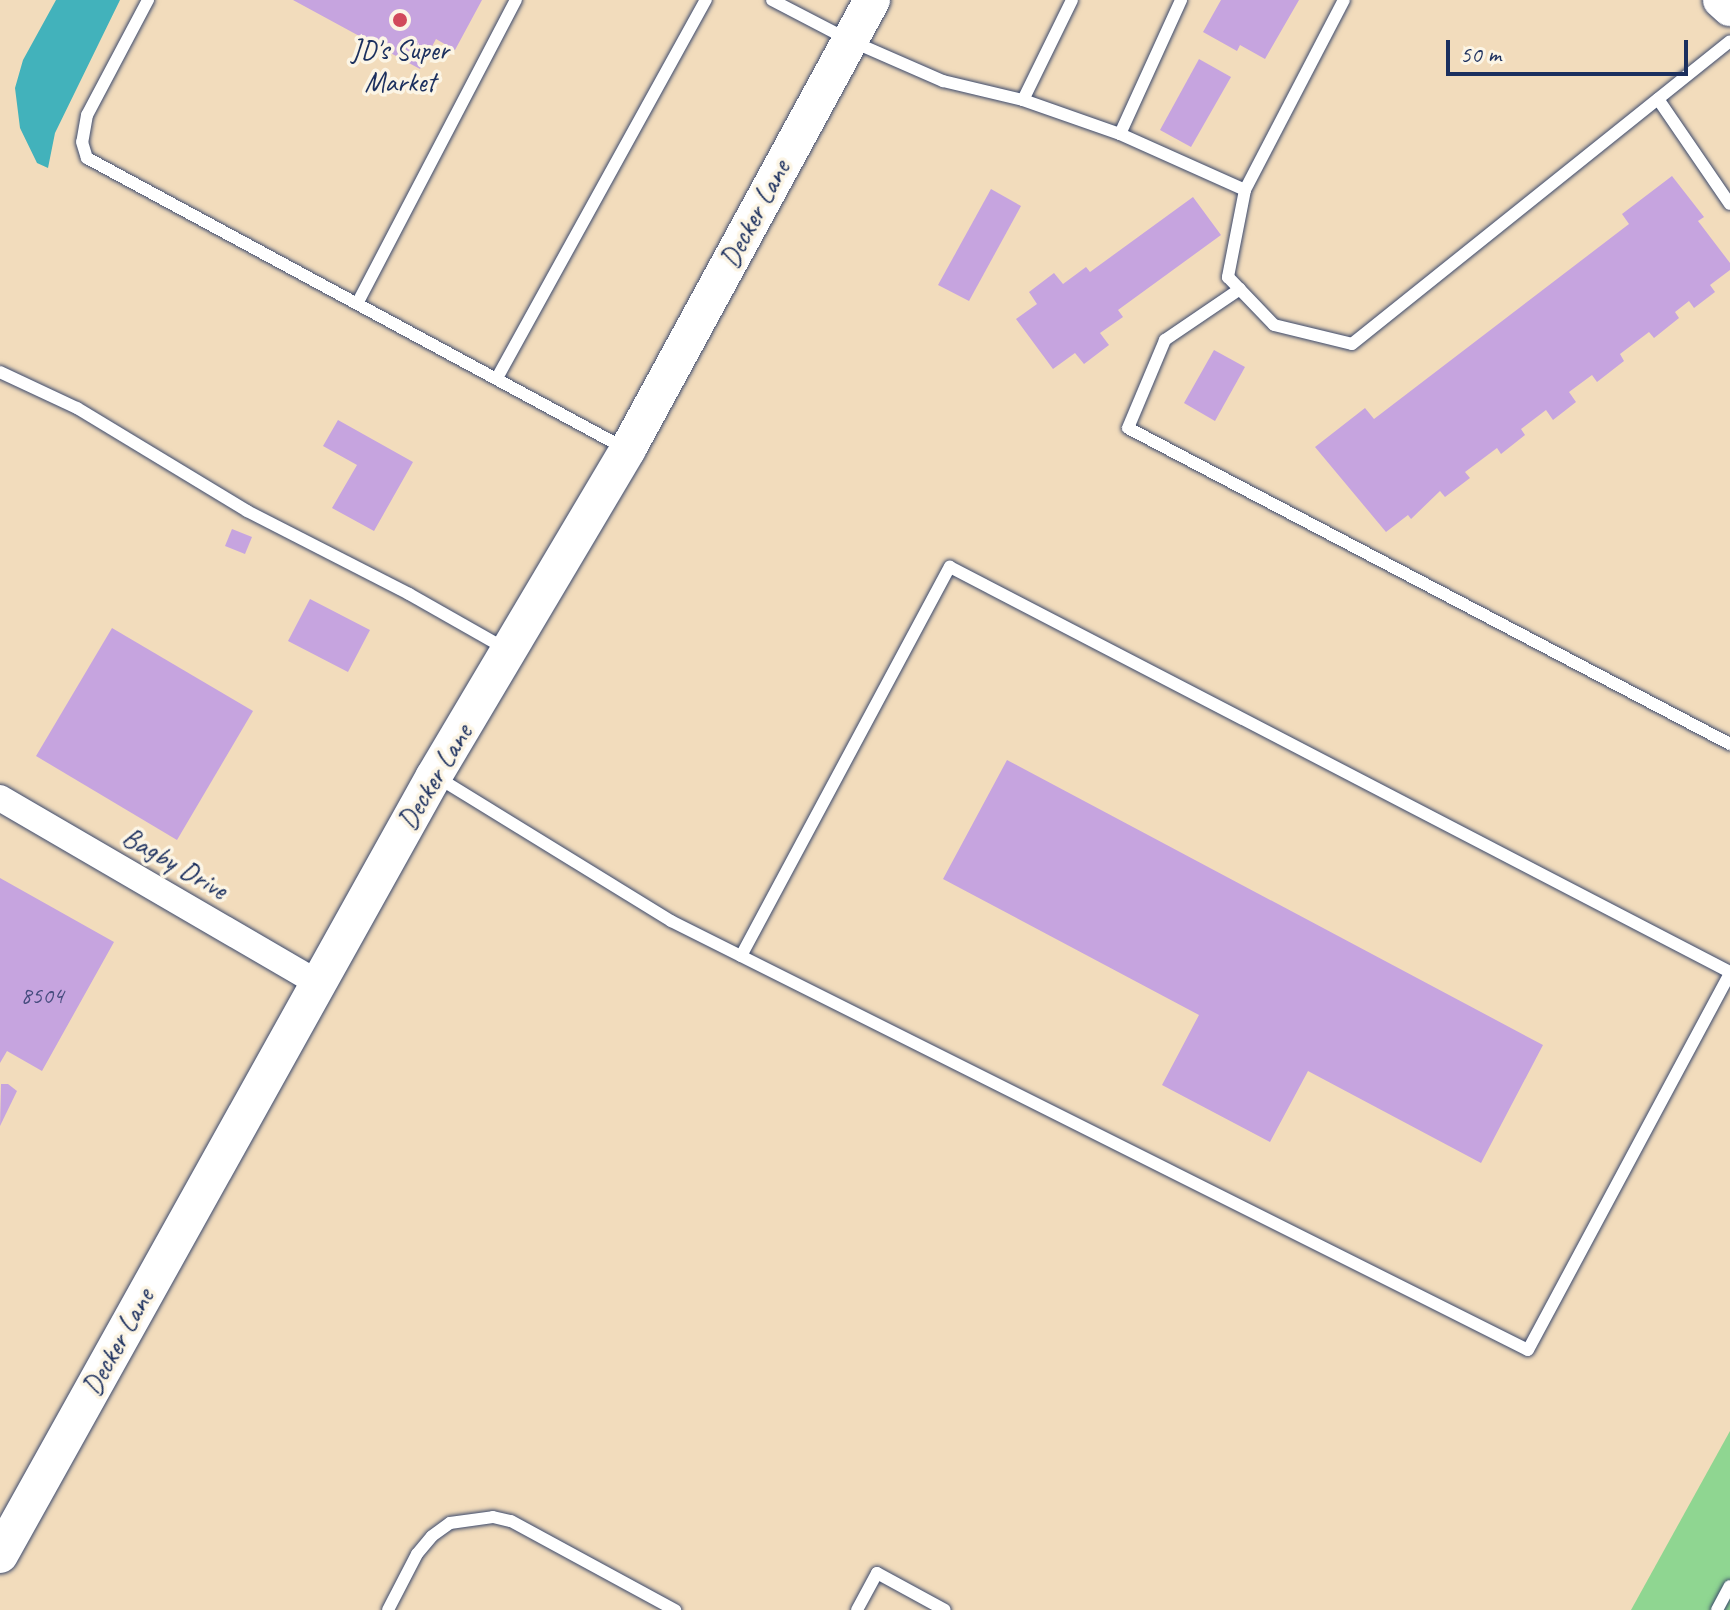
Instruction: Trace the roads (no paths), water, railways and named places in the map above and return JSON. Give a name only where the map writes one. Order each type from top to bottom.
[{"type":"main road","name":"Decker Lane","points":[[0,1555],[434,776],[511,652],[628,449],[872,0]]},
{"type":"main road","points":[[1721,0],[1730,8]]},
{"type":"street","name":"Bagby Drive","points":[[0,798],[318,983]]},
{"type":"lane","points":[[148,0],[87,115],[82,142],[87,158],[628,449]]},
{"type":"lane","points":[[358,302],[516,0]]},
{"type":"lane","points":[[497,378],[706,0]]},
{"type":"lane","points":[[772,0],[849,40],[943,81],[1023,100],[1120,134],[1245,190]]},
{"type":"lane","points":[[1023,100],[1072,0]]},
{"type":"lane","points":[[1120,134],[1181,0]]},
{"type":"lane","points":[[1344,0],[1245,190],[1228,277],[1274,325],[1352,344],[1730,41]]},
{"type":"lane","points":[[1658,99],[1730,204]]},
{"type":"lane","points":[[1240,289],[1165,340],[1128,428],[1730,744]]},
{"type":"lane","points":[[0,372],[77,408],[247,511],[409,594],[511,652]]},
{"type":"lane","points":[[434,776],[671,921],[1528,1350],[1730,973],[950,567],[741,956]]},
{"type":"lane","points":[[388,1610],[417,1554],[432,1536],[450,1523],[493,1517],[511,1521],[675,1610]]},
{"type":"lane","points":[[857,1610],[877,1573],[945,1610]]},
{"type":"lane","points":[[1717,1610],[1730,1586]]},
{"type":"water","points":[[56,0],[120,0],[55,133],[48,168],[37,163],[20,128],[15,88],[23,60]]},
{"type":"place","name":"JD's Super Market","points":[[400,20]]}]
